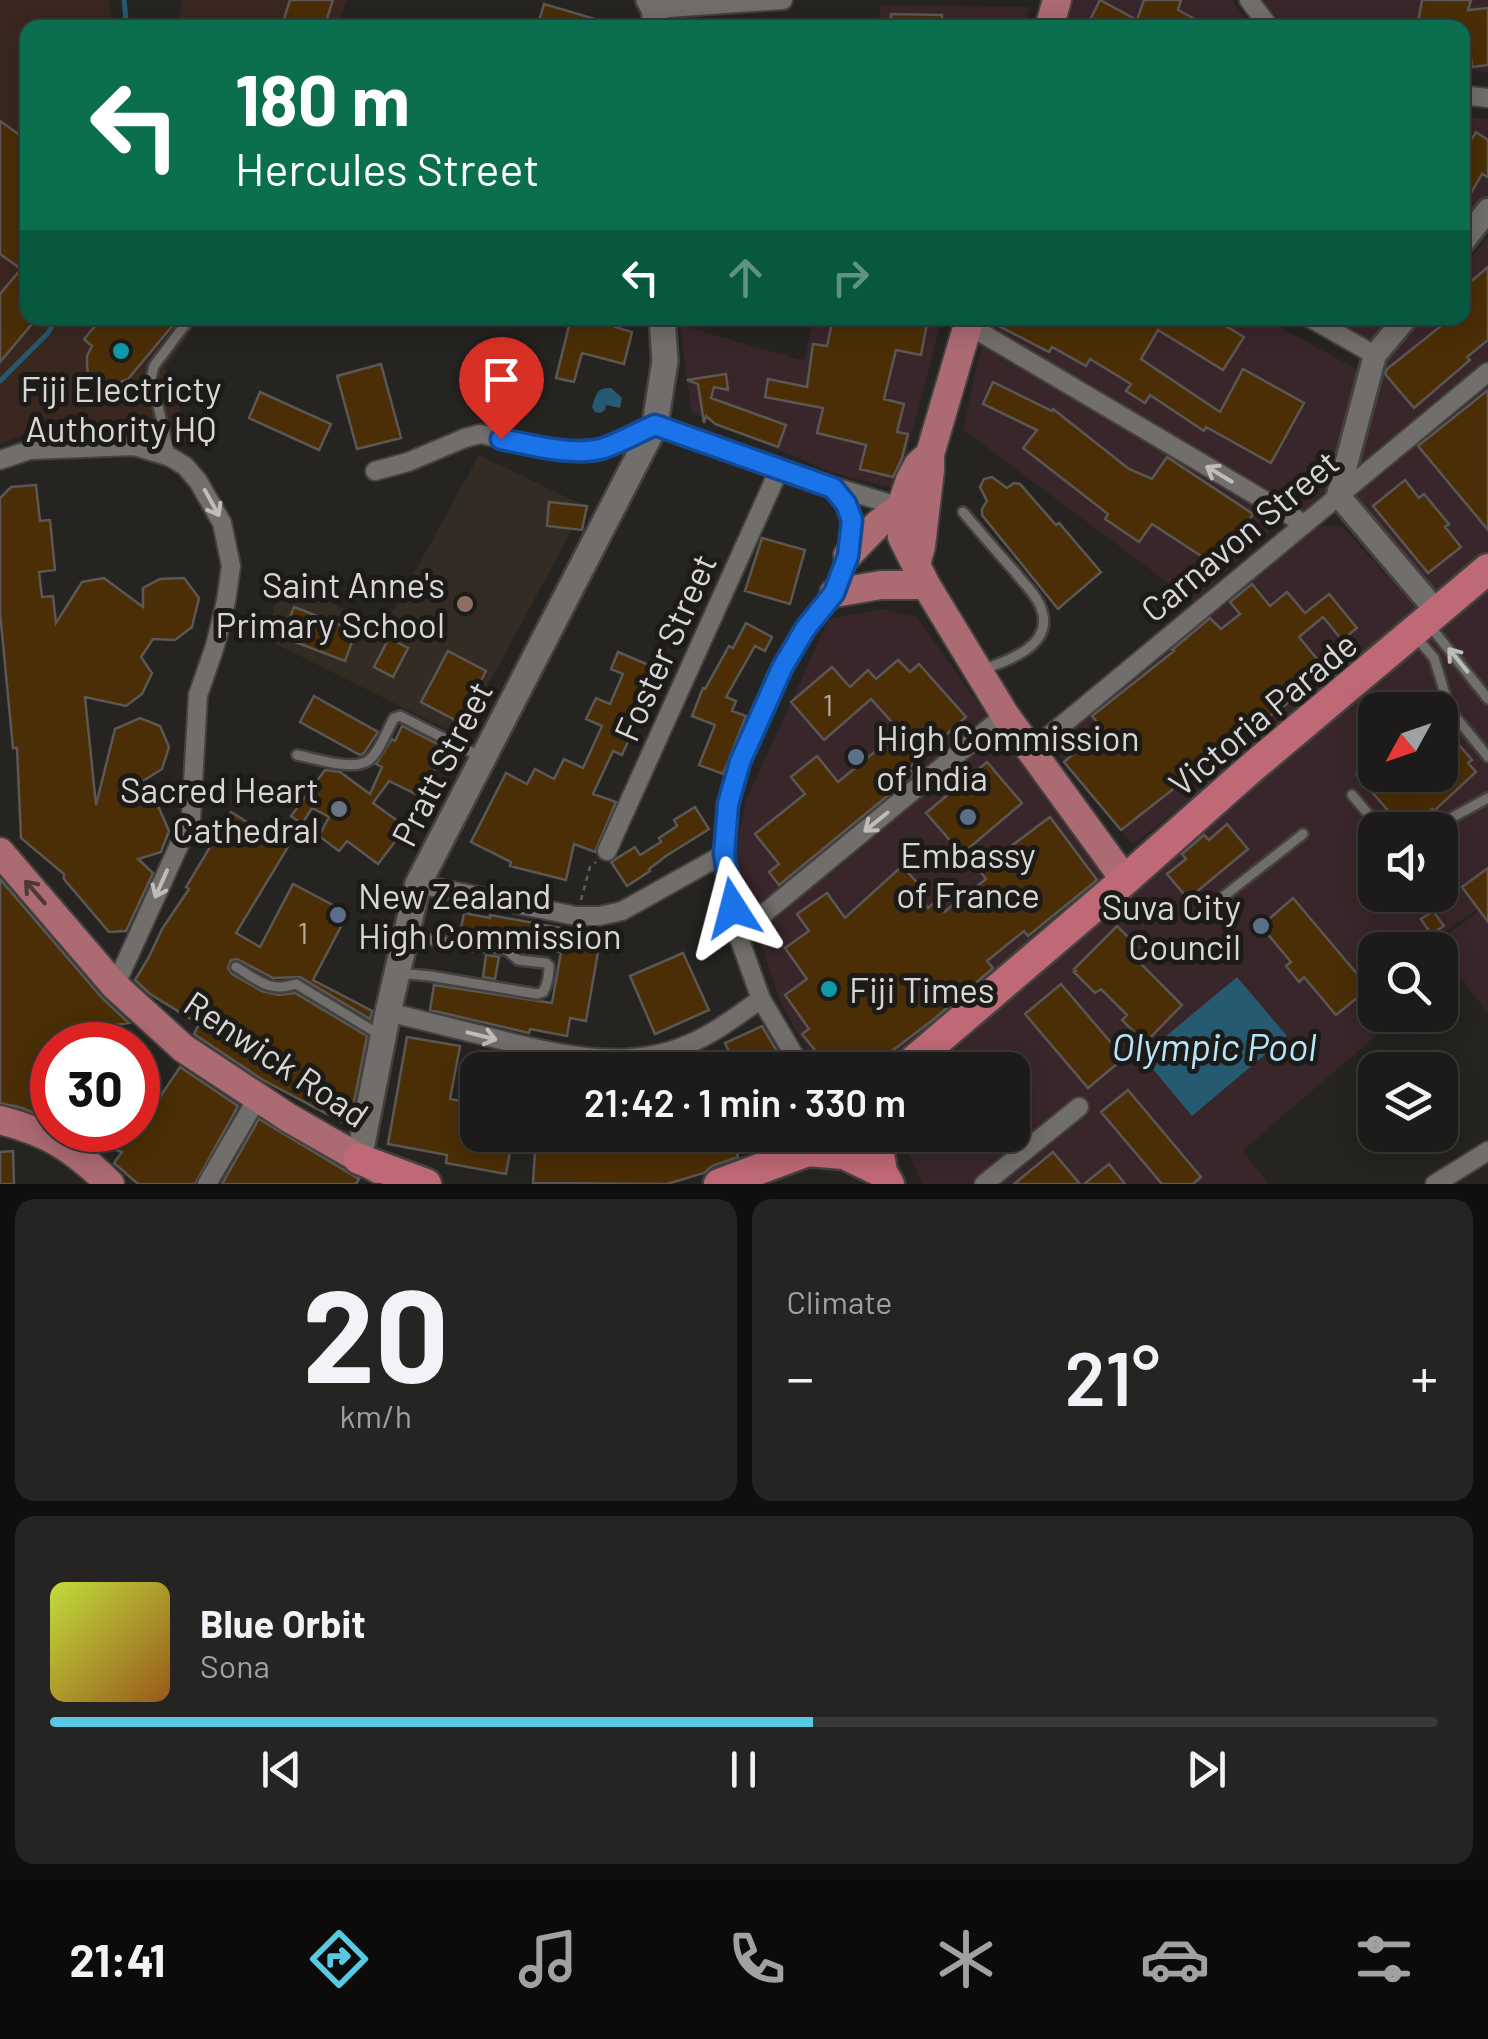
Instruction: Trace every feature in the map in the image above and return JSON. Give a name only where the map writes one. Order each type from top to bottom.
[{"type":"highway","name":"Victoria Parade","points":[[924,1052],[1250,770],[1486,575]]},
{"type":"highway","points":[[720,1184],[793,1152]]},
{"type":"highway","points":[[838,1152],[886,1178]]},
{"type":"highway","points":[[880,1152],[886,1178]]},
{"type":"highway","points":[[359,1158],[426,1184]]},
{"type":"main road","name":"Pratt Street","points":[[359,1158],[418,884],[655,425],[666,361],[663,325]]},
{"type":"main road","points":[[921,575],[930,454],[968,325]]},
{"type":"main road","points":[[930,454],[910,480],[901,507],[902,536],[921,575],[1006,715],[1125,880]]},
{"type":"main road","points":[[848,556],[878,524],[901,507]]},
{"type":"main road","points":[[834,593],[921,575]]},
{"type":"main road","name":"Renwick Road","points":[[0,852],[115,986],[183,1048],[400,1184]]},
{"type":"main road","points":[[0,1120],[63,1143],[110,1184]]},
{"type":"street","points":[[653,12],[783,0]]},
{"type":"street","points":[[1470,233],[1488,210]]},
{"type":"street","points":[[976,325],[1303,523]]},
{"type":"street","points":[[1322,325],[1375,355]]},
{"type":"street","points":[[1400,325],[1375,355],[1338,495],[1426,623]]},
{"type":"street","name":"Carnavon Street","points":[[1032,750],[1488,372]]},
{"type":"street","points":[[375,472],[480,434],[540,447],[601,449],[655,425],[779,470],[901,507]]},
{"type":"street","points":[[0,460],[30,450],[134,446],[185,466],[211,500],[222,523],[231,566],[215,646],[198,695],[190,819],[115,986]]},
{"type":"street","name":"Foster Street","points":[[607,851],[779,470]]},
{"type":"street","points":[[792,1052],[761,999],[738,936],[724,854],[728,804],[761,710],[805,629],[834,593],[848,556],[852,520],[846,504],[833,488]]},
{"type":"street","points":[[738,936],[1006,715]]},
{"type":"street","points":[[418,884],[576,916],[599,916],[622,911],[724,854]]},
{"type":"street","points":[[95,962],[137,938]]},
{"type":"street","points":[[385,1025],[589,1059],[634,1059],[688,1045],[761,999]]},
{"type":"street","points":[[207,1184],[258,1097]]},
{"type":"street","points":[[984,1184],[1079,1108]]},
{"type":"street","points":[[1435,1184],[1488,1151]]},
{"type":"lane","points":[[170,457],[151,378],[154,366],[185,325]]},
{"type":"lane","points":[[963,512],[1032,593],[1042,610],[1044,626],[1032,645],[1010,661],[978,671]]},
{"type":"lane","points":[[1426,623],[1488,698]]},
{"type":"lane","points":[[1426,623],[1450,710],[1488,757]]},
{"type":"lane","points":[[297,755],[349,765],[364,763],[371,758],[394,718],[400,716],[483,758]]},
{"type":"lane","points":[[1352,795],[1367,812]]},
{"type":"lane","points":[[1458,814],[1488,798]]},
{"type":"lane","points":[[1205,911],[1303,834]]},
{"type":"lane","points":[[397,973],[538,994],[546,987],[546,963],[518,960],[507,950],[405,937]]},
{"type":"lane","points":[[236,966],[270,988],[296,984],[385,1025]]},
{"type":"path","points":[[576,916],[590,867]]},
{"type":"shaded area","points":[[0,0],[109,0],[111,20],[20,20],[20,325],[196,325],[165,368],[194,447],[141,425],[29,432],[0,444]]},
{"type":"shaded area","points":[[184,0],[347,0],[340,20],[178,20]]},
{"type":"shaded area","points":[[1067,0],[1233,0],[1245,20],[1062,20]]},
{"type":"shaded area","points":[[1263,0],[1488,0],[1488,72],[1470,71],[1470,20],[1282,20]]},
{"type":"shaded area","points":[[881,5],[1029,7],[1026,20],[878,20]]},
{"type":"shaded area","points":[[1470,118],[1488,119],[1488,203],[1470,225]]},
{"type":"shaded area","points":[[1488,237],[1488,559],[1443,599],[1354,495],[1380,365],[1414,325],[1470,325],[1470,259]]},
{"type":"shaded area","points":[[680,325],[804,361],[812,325],[940,325],[897,489],[831,472],[691,412]]},
{"type":"shaded area","points":[[990,325],[1277,325],[1365,374],[1326,489],[1304,515]]},
{"type":"shaded area","points":[[1329,325],[1391,325],[1372,349]]},
{"type":"shaded area","points":[[983,338],[1282,519],[1194,602],[963,429]]},
{"type":"shaded area","name":"Saint Anne's Primary School","points":[[479,455],[585,506],[460,736],[266,639],[282,579],[384,628]]},
{"type":"shaded area","points":[[1311,527],[1343,527],[1419,612],[1133,845],[1051,745]]},
{"type":"shaded area","points":[[1488,582],[1488,902],[1444,932],[1358,932],[1358,1032],[1380,1032],[1242,1151],[1269,1184],[922,1184],[908,1152],[1030,1152],[1030,1052],[942,1052],[1358,694],[1358,792],[1458,792],[1458,692],[1360,692]]},
{"type":"shaded area","points":[[882,609],[917,617],[1110,879],[907,1052],[808,1052],[781,1003],[733,863],[746,801],[829,619]]},
{"type":"shaded area","points":[[1488,904],[1488,1014],[1458,974],[1458,932],[1451,932]]},
{"type":"water","points":[[611,388],[622,398],[620,408],[606,405],[605,410],[595,412],[592,407],[597,393]]},
{"type":"water","name":"Olympic Pool","points":[[1237,977],[1287,1036],[1192,1116],[1142,1056]]},
{"type":"building","points":[[290,0],[333,0],[327,20],[284,20]]},
{"type":"building","points":[[1100,0],[1137,20],[1090,20]]},
{"type":"building","points":[[1144,0],[1181,0],[1178,10],[1197,20],[1137,20]]},
{"type":"building","points":[[1422,0],[1471,0],[1468,10],[1488,8],[1488,65],[1472,67],[1470,20],[1418,20]]},
{"type":"building","points":[[544,4],[598,20],[539,20]]},
{"type":"building","points":[[891,14],[942,15],[942,20],[891,20]]},
{"type":"building","points":[[0,121],[20,135],[20,268],[0,254]]},
{"type":"building","points":[[1476,132],[1488,140],[1488,177],[1482,174],[1470,195],[1470,142]]},
{"type":"building","points":[[1488,267],[1488,340],[1414,408],[1385,374],[1387,369],[1442,325],[1470,325],[1470,282]]},
{"type":"building","points":[[20,270],[20,325],[31,325],[0,362],[0,294]]},
{"type":"building","name":"Fiji Electricty Authority HQ","points":[[96,325],[173,325],[128,379],[109,387],[95,382],[88,374],[87,356],[92,346],[84,339]]},
{"type":"building","points":[[569,325],[615,325],[632,332],[624,364],[582,353],[574,382],[556,378]]},
{"type":"building","points":[[832,325],[927,325],[921,355],[896,350],[884,399],[904,404],[897,432],[908,434],[893,477],[860,469],[866,445],[817,433],[823,408],[765,397],[768,379],[807,387],[813,344],[827,346]]},
{"type":"building","points":[[997,325],[1224,325],[1244,337],[1223,370],[1158,330],[1141,359],[1220,412],[1243,369],[1304,403],[1271,463],[1206,427],[1204,431],[1150,395],[1145,403],[1126,391],[1131,384],[1090,359],[1086,366],[1052,347],[1049,352]]},
{"type":"building","points":[[381,364],[401,438],[357,449],[337,376]]},
{"type":"building","points":[[726,374],[728,390],[714,387],[711,398],[786,425],[778,447],[715,424],[706,416],[704,423],[698,384],[687,380]]},
{"type":"building","points":[[993,382],[1053,409],[1129,469],[1152,479],[1167,457],[1253,514],[1218,567],[1152,524],[1139,542],[1105,519],[1108,514],[1023,448],[1037,430],[983,404]]},
{"type":"building","points":[[1488,390],[1488,530],[1418,446]]},
{"type":"building","points":[[260,392],[331,424],[319,450],[249,418]]},
{"type":"building","points":[[992,477],[1007,488],[1020,484],[1101,572],[1058,609],[982,515],[987,501],[980,487],[984,479]]},
{"type":"building","points":[[1405,480],[1419,498],[1424,494],[1449,524],[1445,527],[1461,547],[1428,573],[1373,506]]},
{"type":"building","points":[[36,485],[40,521],[50,520],[55,570],[39,572],[42,597],[53,596],[56,623],[82,582],[104,578],[143,607],[143,588],[160,579],[184,578],[199,598],[192,627],[175,640],[153,639],[141,657],[152,673],[142,694],[126,706],[85,697],[96,805],[115,729],[140,718],[160,726],[169,747],[162,769],[143,781],[139,800],[159,808],[169,831],[161,852],[138,859],[153,873],[126,931],[109,932],[64,879],[64,874],[21,838],[17,748],[13,748],[0,612],[0,498],[11,487]]},
{"type":"building","points":[[549,502],[587,506],[582,530],[547,526]]},
{"type":"building","points":[[762,538],[805,550],[790,604],[745,591]]},
{"type":"building","points":[[1252,584],[1270,606],[1287,592],[1305,613],[1329,594],[1357,628],[1342,640],[1323,617],[1299,637],[1327,671],[1209,768],[1205,764],[1121,830],[1064,762],[1103,729],[1092,716],[1210,618],[1221,629],[1240,614],[1230,602]]},
{"type":"building","points":[[294,607],[356,631],[345,661],[282,637]]},
{"type":"building","points":[[746,623],[772,637],[765,651],[755,646],[726,697],[736,701],[732,711],[746,716],[723,774],[699,765],[715,725],[692,716],[703,688]]},
{"type":"building","points":[[389,638],[408,648],[393,677],[374,667]]},
{"type":"building","points":[[448,651],[486,671],[459,722],[421,702]]},
{"type":"building","points":[[618,652],[651,666],[643,686],[655,691],[622,755],[613,751],[593,794],[616,802],[595,852],[574,844],[566,880],[510,866],[511,862],[471,842],[506,773],[527,784],[535,769],[554,779],[564,759],[583,768],[602,726],[586,719],[596,698],[610,704],[623,674],[611,669]]},
{"type":"building","points":[[898,660],[910,672],[919,664],[966,717],[909,768],[914,774],[779,885],[769,872],[779,864],[755,834],[805,794],[791,777],[817,756],[838,782],[900,731],[871,699],[824,740],[791,702],[832,667],[850,687],[868,670],[876,679]]},
{"type":"building","points":[[314,696],[378,732],[364,753],[360,755],[300,722]]},
{"type":"building","name":"Sacred Heart Cathedral","points":[[402,726],[445,748],[422,797],[389,781],[373,803],[406,827],[378,864],[347,841],[339,851],[319,836],[329,817],[312,808],[302,824],[291,816],[325,770],[340,772],[370,794],[382,767],[376,764]]},
{"type":"building","points":[[1458,744],[1472,760],[1468,763],[1476,772],[1458,789]]},
{"type":"building","points":[[987,762],[1022,803],[962,854],[926,813]]},
{"type":"building","points":[[1372,792],[1454,792],[1434,811],[1389,812]]},
{"type":"building","points":[[695,807],[709,829],[627,886],[611,862],[635,847],[640,855],[661,842],[659,838],[677,826],[674,820]]},
{"type":"building","points":[[231,812],[288,847],[236,933],[260,947],[293,884],[348,913],[313,980],[372,1011],[370,1019],[300,977],[273,978],[237,959],[231,960],[228,968],[262,991],[278,995],[295,993],[367,1036],[353,1107],[344,1123],[263,1080],[194,1034],[199,1024],[150,994],[135,980]]},
{"type":"building","points":[[1050,817],[1097,880],[1028,936],[1024,931],[987,961],[993,968],[891,1052],[816,1052],[802,1034],[809,1029],[785,995],[807,979],[785,948],[809,931],[797,914],[827,893],[845,918],[902,866],[922,888],[917,893],[928,908],[935,902],[944,912],[986,879],[979,870]]},
{"type":"building","points":[[1227,824],[1248,849],[1188,899],[1167,874],[1186,859],[1182,854],[1204,835],[1209,840]]},
{"type":"building","points":[[1488,868],[1488,922],[1462,887]]},
{"type":"building","points":[[0,879],[102,998],[128,1022],[30,1022],[30,1111],[0,1103]]},
{"type":"building","points":[[1293,898],[1358,975],[1358,997],[1336,1015],[1304,977],[1299,982],[1286,966],[1291,962],[1261,926]]},
{"type":"building","points":[[1434,912],[1444,926],[1430,932],[1421,919]]},
{"type":"building","points":[[464,913],[583,932],[580,949],[598,952],[586,1021],[570,1018],[567,1036],[530,1029],[529,1033],[430,1010],[434,985],[552,1003],[561,952],[460,933]]},
{"type":"building","points":[[1117,926],[1138,947],[1131,954],[1182,1005],[1145,1043],[1122,1020],[1127,1015],[1101,989],[1095,993],[1074,972]]},
{"type":"building","points":[[683,953],[709,1010],[655,1034],[630,976]]},
{"type":"building","points":[[486,955],[499,957],[495,979],[483,977]]},
{"type":"building","name":"Suva City Council","points":[[1061,984],[1124,1058],[1088,1088],[1025,1014]]},
{"type":"building","points":[[762,1026],[777,1052],[729,1052],[725,1043]]},
{"type":"building","points":[[407,1037],[460,1046],[450,1099],[460,1101],[460,1152],[510,1152],[506,1174],[446,1163],[447,1155],[388,1144]]},
{"type":"building","points":[[180,1067],[238,1106],[195,1184],[138,1184],[114,1163],[122,1152],[160,1152],[160,1097]]},
{"type":"building","points":[[1128,1090],[1201,1177],[1193,1184],[1162,1184],[1101,1112]]},
{"type":"building","points":[[259,1119],[359,1179],[356,1184],[222,1184]]},
{"type":"building","points":[[13,1151],[14,1184],[0,1184],[0,1152]]},
{"type":"building","points":[[535,1152],[736,1152],[738,1157],[667,1184],[533,1183]]},
{"type":"building","points":[[1053,1152],[1080,1184],[1014,1184]]},
{"type":"building","points":[[1109,1164],[1125,1184],[1084,1184]]},
{"type":"waterway","points":[[124,0],[126,20]]},
{"type":"waterway","points":[[0,381],[53,325]]},
{"type":"place","name":"Fiji Electricty Authority HQ","points":[[121,351]]},
{"type":"place","name":"Saint Anne's Primary School","points":[[465,604]]},
{"type":"place","name":"High Commission of India","points":[[856,757]]},
{"type":"place","name":"Sacred Heart Cathedral","points":[[339,809]]},
{"type":"place","name":"Embassy of France","points":[[968,817]]},
{"type":"place","name":"New Zealand High Commission","points":[[338,915]]},
{"type":"place","name":"Suva City Council","points":[[1261,926]]},
{"type":"place","name":"Fiji Times","points":[[829,989]]},
{"type":"route","points":[[501,439],[540,447],[601,449],[655,425],[833,488],[846,504],[852,520],[848,556],[834,593],[805,629],[782,668],[740,762],[728,804],[724,854],[733,908]]}]
